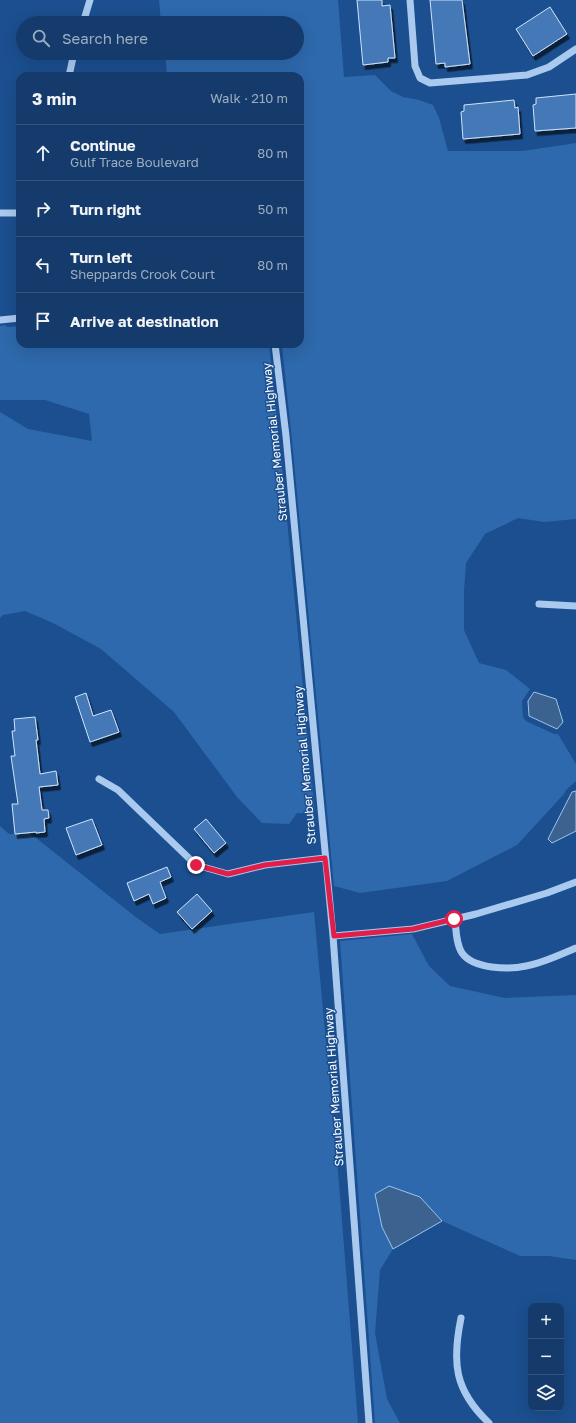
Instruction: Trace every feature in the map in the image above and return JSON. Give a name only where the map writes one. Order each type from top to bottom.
[{"type":"street","points":[[85,16],[90,0]]},
{"type":"street","points":[[410,0],[415,66],[420,78],[430,84],[527,74],[549,67],[576,49]]},
{"type":"street","points":[[70,72],[72,60]]},
{"type":"street","points":[[0,213],[16,213]]},
{"type":"street","points":[[0,320],[16,318]]},
{"type":"street","name":"Strauber Memorial Highway","points":[[276,348],[325,858],[334,936],[369,1423]]},
{"type":"street","points":[[539,604],[576,606]]},
{"type":"street","points":[[99,779],[118,790],[196,865],[228,874],[265,865],[325,858]]},
{"type":"street","points":[[334,936],[413,929],[476,914],[547,893],[576,882]]},
{"type":"street","points":[[454,919],[462,953],[476,963],[500,968],[527,966],[576,948]]},
{"type":"street","points":[[461,1318],[455,1353],[456,1368],[460,1382],[468,1399],[479,1414],[489,1423]]},
{"type":"shaded area","points":[[159,0],[338,0],[344,77],[375,75],[391,91],[403,97],[419,100],[433,105],[439,118],[448,151],[523,151],[576,143],[576,519],[544,522],[518,518],[485,534],[466,563],[464,630],[479,663],[506,670],[530,689],[522,701],[523,717],[526,721],[554,734],[558,734],[576,764],[576,781],[566,790],[517,845],[447,881],[360,893],[334,886],[282,348],[304,348],[304,72],[167,72],[166,60],[304,60],[304,16],[160,16]]},
{"type":"shaded area","points":[[0,326],[16,326],[16,348],[269,348],[315,813],[297,813],[289,824],[262,823],[237,797],[174,712],[101,649],[53,623],[25,611],[3,615],[0,618],[0,412],[28,429],[92,441],[89,414],[45,400],[0,400]]},
{"type":"shaded area","points":[[534,692],[556,699],[563,722],[557,729],[529,716],[528,701]]},
{"type":"shaded area","points":[[576,791],[576,831],[552,843],[548,839],[572,792]]},
{"type":"shaded area","points":[[0,826],[9,834],[31,834],[137,918],[160,934],[314,912],[339,1183],[358,1423],[0,1423]]},
{"type":"shaded area","points":[[412,934],[429,966],[450,986],[505,998],[576,995],[576,1260],[549,1256],[520,1256],[442,1221],[420,1197],[382,1227],[393,1249],[380,1270],[375,1333],[387,1399],[400,1423],[375,1423],[340,941]]},
{"type":"shaded area","points":[[389,1186],[420,1197],[442,1221],[393,1249],[382,1227],[375,1194]]},
{"type":"building","points":[[357,0],[382,0],[382,6],[390,5],[395,58],[388,58],[388,62],[363,65]]},
{"type":"building","points":[[430,0],[462,0],[470,64],[445,67],[445,63],[436,64]]},
{"type":"building","points":[[550,7],[567,34],[533,56],[516,29]]},
{"type":"building","points":[[576,94],[576,128],[535,131],[533,105],[536,104],[536,98]]},
{"type":"building","points":[[514,100],[515,108],[518,107],[520,134],[463,139],[461,112],[464,111],[464,105]]},
{"type":"building","points":[[86,693],[93,716],[111,710],[119,732],[90,742],[75,697]]},
{"type":"building","points":[[35,717],[40,774],[56,771],[58,785],[39,787],[42,810],[48,810],[49,818],[44,819],[45,832],[15,834],[12,804],[18,804],[11,756],[15,756],[12,731],[15,731],[14,719]]},
{"type":"building","points":[[92,819],[102,845],[76,855],[66,828]]},
{"type":"building","points":[[206,819],[226,843],[214,853],[194,829]]},
{"type":"building","points":[[167,867],[171,877],[160,882],[166,898],[153,904],[149,894],[134,901],[127,883]]},
{"type":"building","points":[[197,894],[212,911],[192,929],[177,912]]},
{"type":"route","points":[[196,865],[228,874],[265,865],[325,858],[334,936],[413,929],[454,919]]}]
